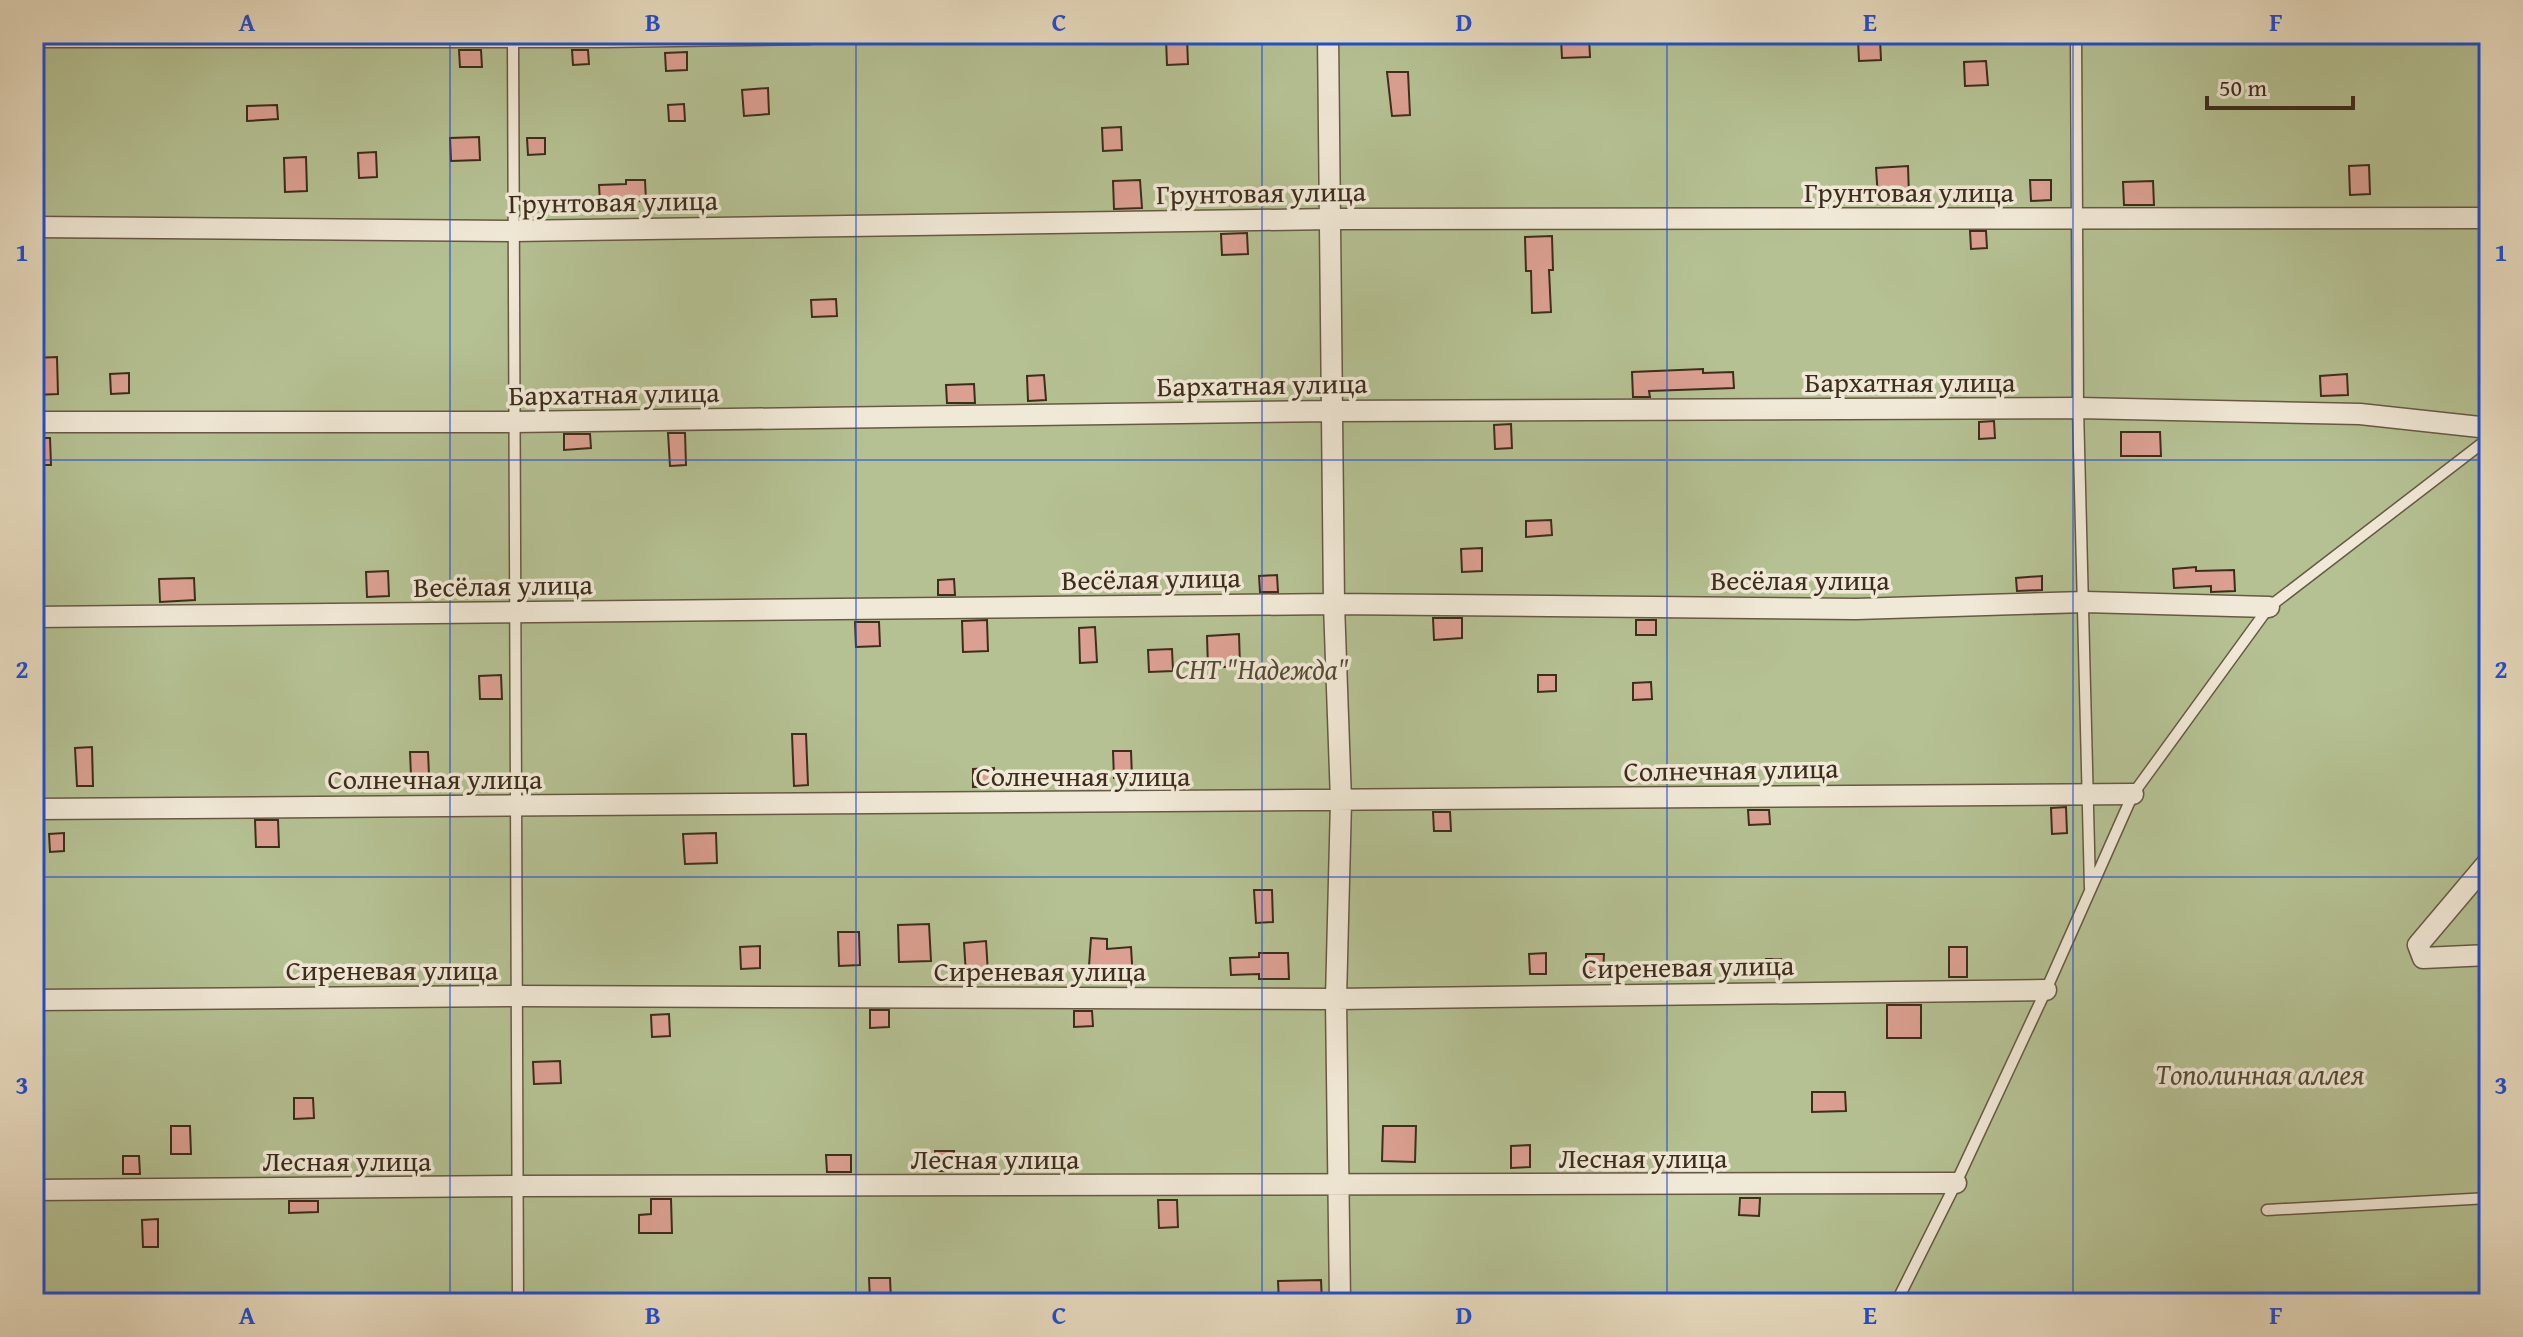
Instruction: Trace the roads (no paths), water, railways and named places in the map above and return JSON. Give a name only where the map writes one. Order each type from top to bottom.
[{"type":"street","points":[[34,37],[809,34]]},
{"type":"street","points":[[1328,34],[1334,604],[1341,801],[1336,999],[1340,1303]]},
{"type":"street","name":"Грунтовая улица","points":[[34,227],[513,231],[1331,219],[2489,218]]},
{"type":"street","name":"Бархатная улица","points":[[34,422],[513,422],[1331,411],[2078,408],[2360,414],[2489,428]]},
{"type":"street","name":"Весёлая улица","points":[[34,617],[1334,604],[1856,609],[2085,602],[2269,607]]},
{"type":"street","name":"Солнечная улица","points":[[34,809],[2133,794]]},
{"type":"street","points":[[2489,861],[2418,945],[2423,958],[2489,955]]},
{"type":"street","name":"Сиреневая улица","points":[[34,1000],[518,996],[1336,999],[2046,990]]},
{"type":"street","name":"Лесная улица","points":[[34,1190],[1956,1183]]},
{"type":"lane","points":[[2076,34],[2078,408],[2090,894]]},
{"type":"lane","points":[[513,35],[518,1303]]},
{"type":"lane","points":[[1896,1303],[2046,990],[2133,794],[2269,607],[2489,438]]},
{"type":"lane","points":[[2267,1210],[2489,1198]]},
{"type":"park label","name":"СНТ \"Надежда\"","points":[[1262,668]]},
{"type":"park label","name":"Тополинная аллея","points":[[2260,1073]]}]
